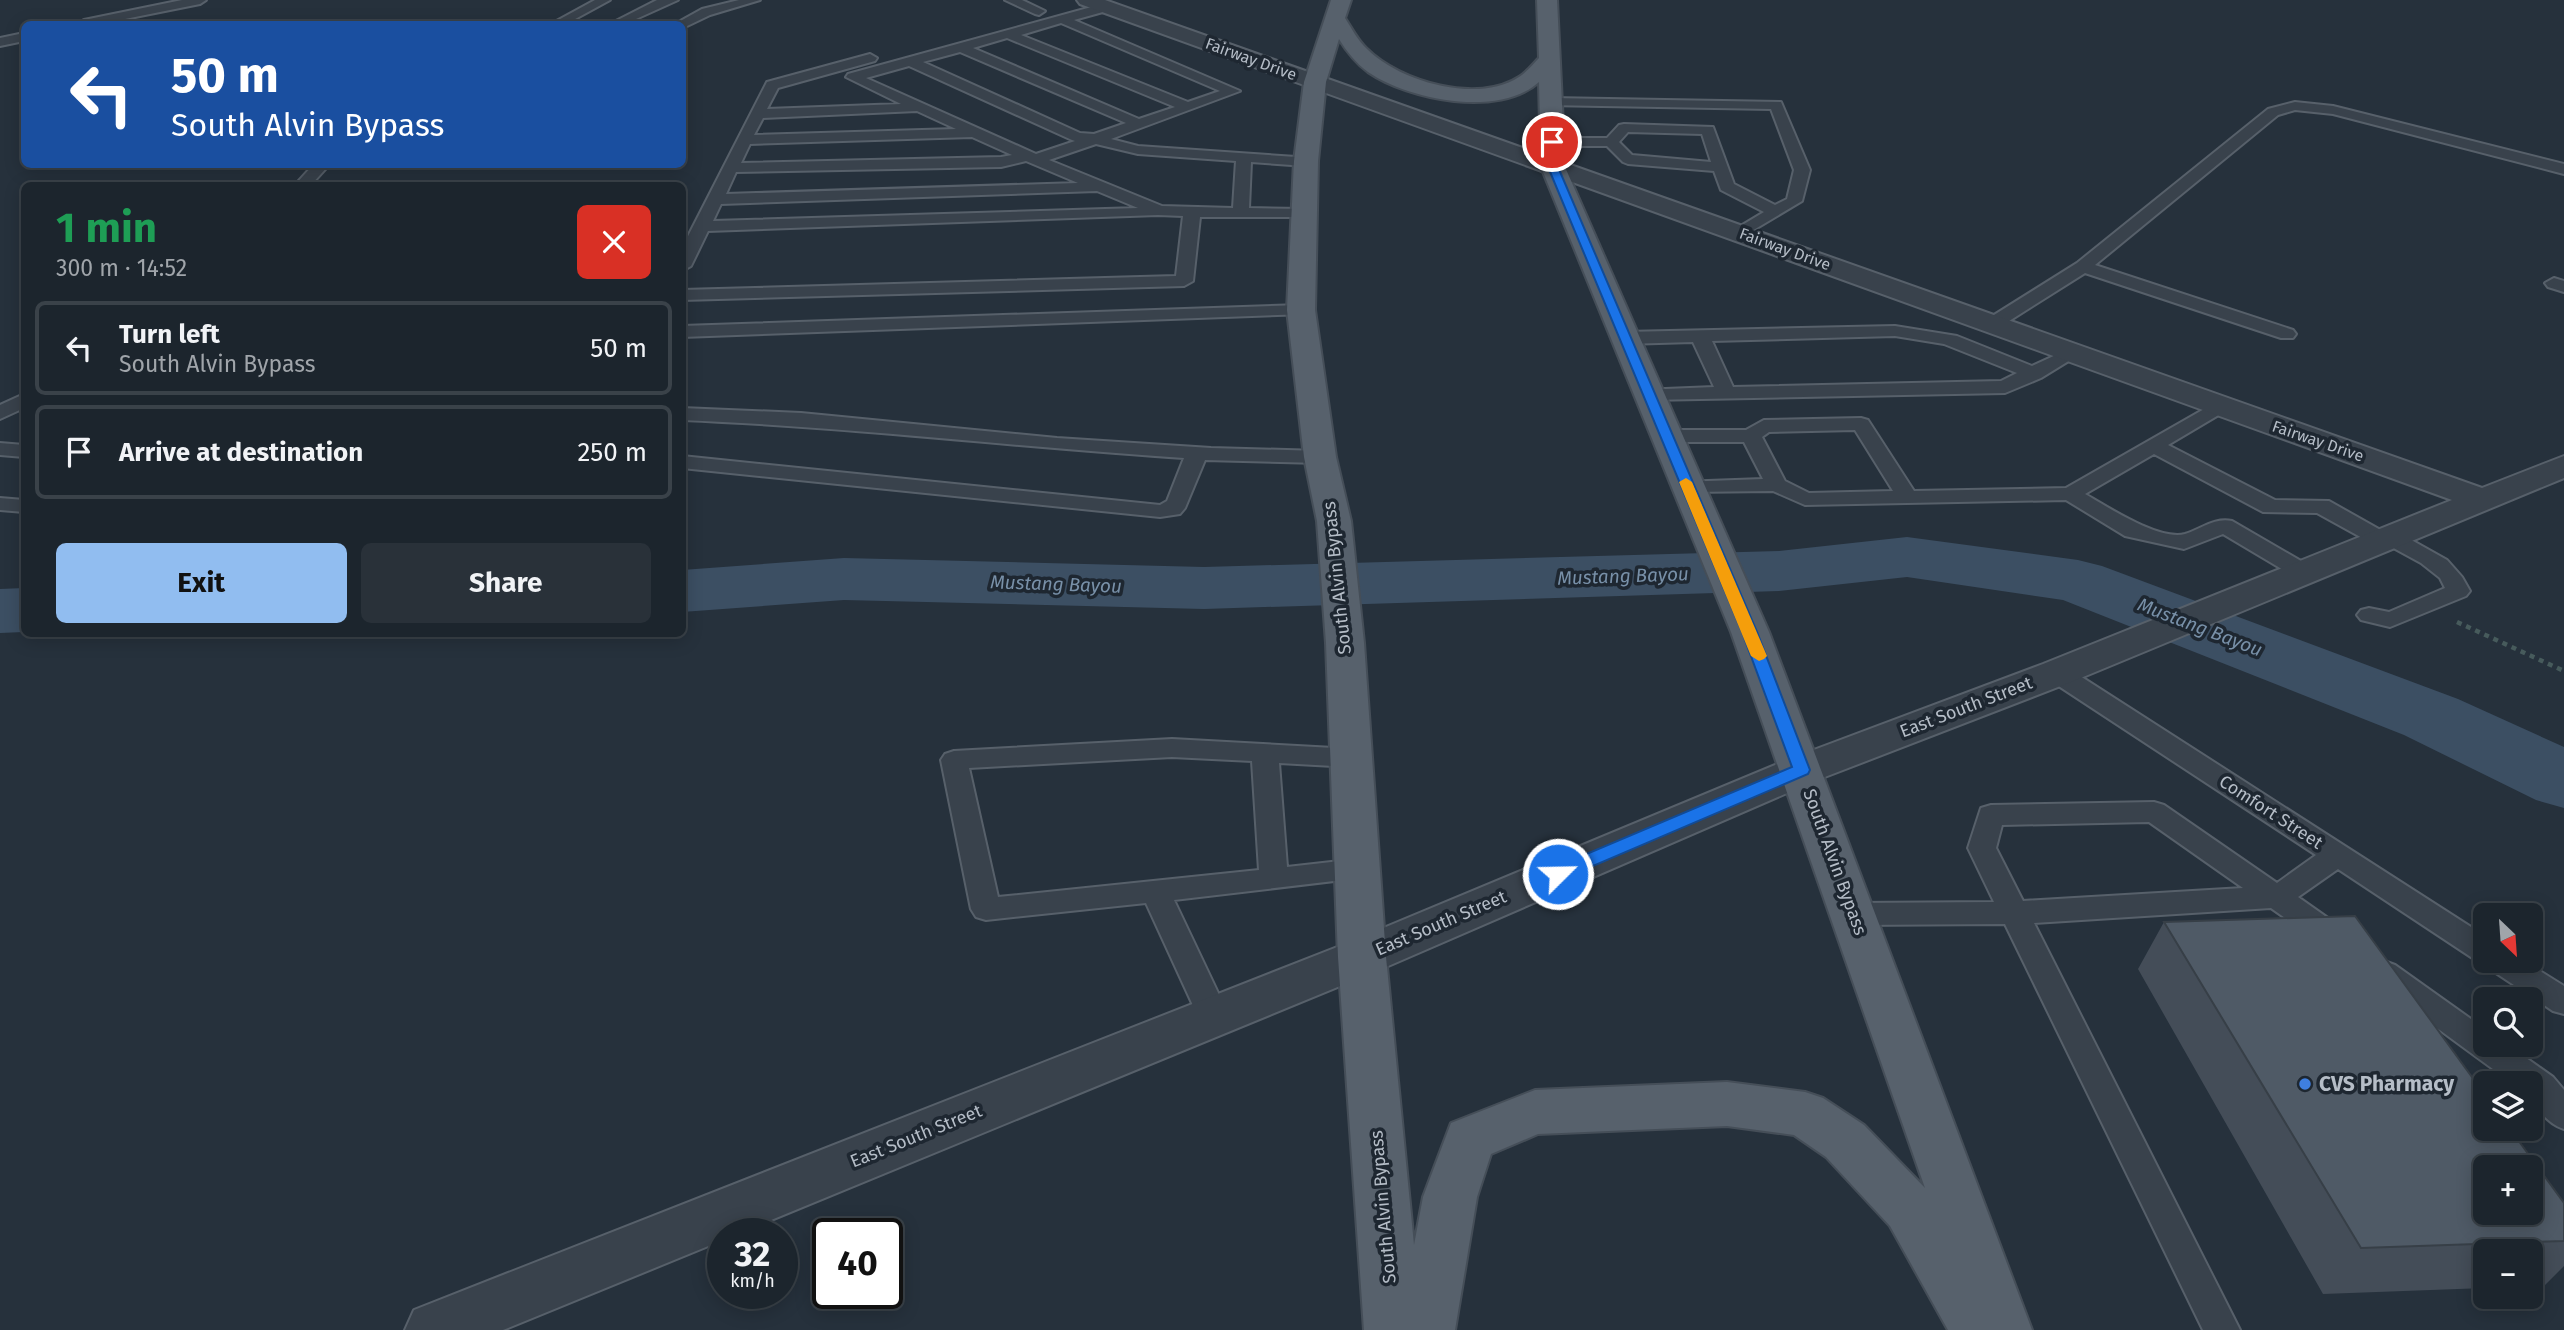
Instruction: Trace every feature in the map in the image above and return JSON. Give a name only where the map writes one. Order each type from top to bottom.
[{"type":"main road","name":"South Alvin Bypass","points":[[1547,0],[1552,154],[1648,394],[1750,632],[2003,1330]]},
{"type":"main road","name":"South Alvin Bypass","points":[[1338,9],[1315,82],[1306,161],[1300,310],[1320,457],[1334,521],[1345,643],[1362,957],[1393,1330]]},
{"type":"main road","points":[[1338,9],[1360,55],[1397,79],[1443,93],[1478,95],[1503,91],[1526,82],[1549,59]]},
{"type":"main road","points":[[1426,1330],[1450,1197],[1470,1139],[1535,1112],[1727,1104],[1805,1114],[1845,1142],[1909,1209],[1980,1330]]},
{"type":"street","name":"Fairway Drive","points":[[1097,4],[1315,82],[1552,154],[1740,233],[2071,354],[2482,499]]},
{"type":"street","name":"East South Street","points":[[435,1330],[1362,957],[1802,770],[2057,673],[2564,466]]},
{"type":"lane","points":[[99,21],[201,0]]},
{"type":"lane","points":[[562,21],[604,0]]},
{"type":"lane","points":[[622,21],[656,4],[672,0]]},
{"type":"lane","points":[[686,22],[706,12],[754,0]]},
{"type":"lane","points":[[1011,0],[1039,11]]},
{"type":"lane","points":[[686,258],[772,85],[1077,0]]},
{"type":"lane","points":[[630,1],[656,4]]},
{"type":"lane","points":[[853,77],[1062,19],[1097,4]]},
{"type":"lane","points":[[730,168],[1001,162],[1032,158],[1233,91],[1228,86],[1062,19]]},
{"type":"lane","points":[[1008,34],[1188,107]]},
{"type":"lane","points":[[0,42],[21,38]]},
{"type":"lane","points":[[960,47],[1139,124]]},
{"type":"lane","points":[[910,61],[1077,137],[1138,150],[1306,161]]},
{"type":"lane","points":[[832,68],[1032,158],[1160,211]]},
{"type":"lane","points":[[1551,102],[1776,105],[1802,170],[1794,201],[1740,233]]},
{"type":"lane","points":[[1992,324],[2083,267],[2273,112],[2295,106],[2333,110],[2564,169]]},
{"type":"lane","points":[[756,114],[922,108]]},
{"type":"lane","points":[[1552,154],[1611,142],[1623,128],[1708,130],[1727,187],[1776,212]]},
{"type":"lane","points":[[743,141],[976,133]]},
{"type":"lane","points":[[1611,142],[1629,159],[1721,167]]},
{"type":"lane","points":[[1241,212],[1244,156]]},
{"type":"lane","points":[[304,182],[319,168]]},
{"type":"lane","points":[[715,199],[1104,187]]},
{"type":"lane","points":[[702,226],[1160,211],[1303,214]]},
{"type":"lane","points":[[686,295],[1184,281],[1192,212]]},
{"type":"lane","points":[[2083,267],[2287,334]]},
{"type":"lane","points":[[686,332],[1300,310]]},
{"type":"lane","points":[[1625,338],[1924,332],[1972,344],[2034,373]]},
{"type":"lane","points":[[1700,336],[1726,393]]},
{"type":"lane","points":[[1648,394],[2005,387],[2071,354]]},
{"type":"lane","points":[[0,413],[21,402]]},
{"type":"lane","points":[[1687,486],[1777,485],[1805,499],[2070,494],[2220,406]]},
{"type":"lane","points":[[686,414],[802,419],[1057,444],[1320,457]]},
{"type":"lane","points":[[1666,436],[1751,436],[1764,426],[1861,424],[1908,497]]},
{"type":"lane","points":[[1751,436],[1777,485]]},
{"type":"lane","points":[[2153,445],[2271,507]]},
{"type":"lane","points":[[0,449],[21,451]]},
{"type":"lane","points":[[686,462],[1160,510],[1172,509],[1177,503],[1197,453]]},
{"type":"lane","points":[[2070,494],[2133,531],[2184,542],[2271,507],[2321,506],[2434,562],[2457,584],[2458,591],[2454,595],[2390,620],[2369,615]]},
{"type":"lane","points":[[0,504],[21,506]]},
{"type":"lane","points":[[2224,526],[2305,573]]},
{"type":"lane","name":"Comfort Street","points":[[2057,673],[2473,943]]},
{"type":"lane","points":[[1352,758],[1172,748],[954,760],[986,909],[1358,870]]},
{"type":"lane","points":[[1265,753],[1274,879]]},
{"type":"lane","points":[[2222,1330],[1982,848],[1991,815],[2154,813],[2278,897],[2542,1087],[2564,1115]]},
{"type":"lane","points":[[1854,914],[2014,913],[2278,897],[2337,855]]},
{"type":"lane","points":[[1154,891],[1213,1016]]},
{"type":"lane","points":[[2519,973],[2564,1002]]},
{"type":"path","points":[[2424,607],[2564,671]]},
{"type":"building","name":"CVS Pharmacy","points":[[2355,916],[2473,1078],[2473,1141],[2519,1141],[2529,1155],[2473,1155],[2473,1225],[2543,1225],[2543,1174],[2564,1203],[2564,1241],[2473,1239],[2473,1244],[2361,1248],[2164,922]]},
{"type":"waterway","name":"Mustang Bayou","points":[[686,591],[844,579],[1204,588],[1779,571],[1907,557],[2078,581],[2431,717],[2564,780]]},
{"type":"waterway","name":"Mustang Bayou","points":[[0,611],[21,610]]},
{"type":"slow traffic","points":[[1686,482],[1759,656]]},
{"type":"place","name":"CVS Pharmacy","points":[[2305,1084]]},
{"type":"route","points":[[1552,142],[1553,167],[1750,632],[1802,770],[1558,874]]}]
